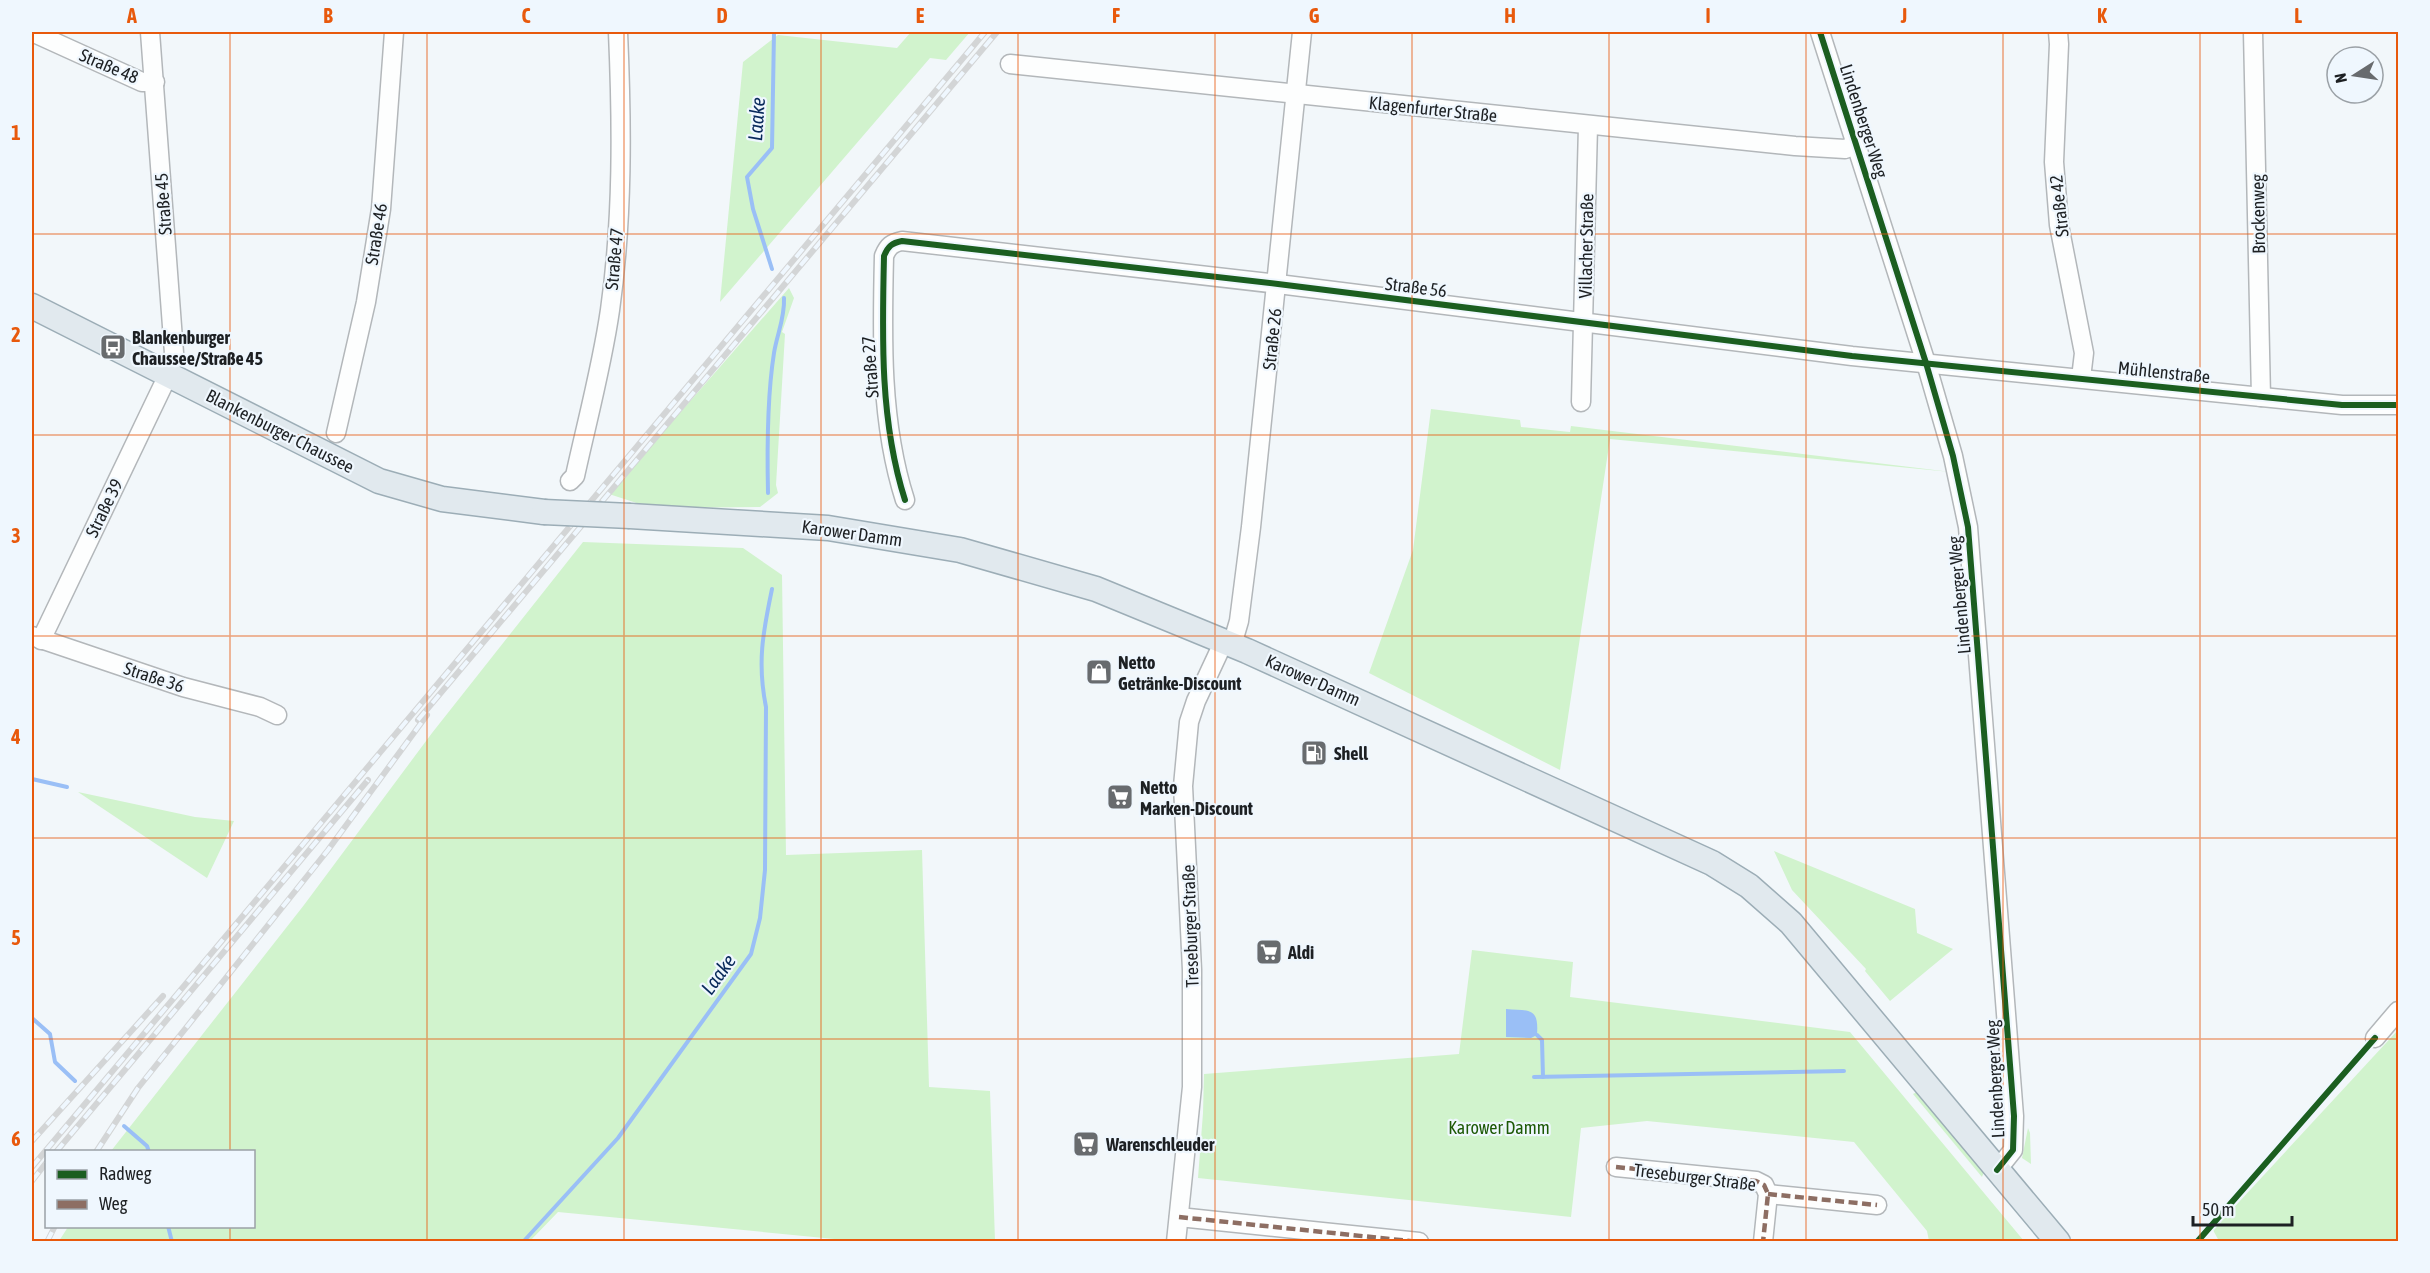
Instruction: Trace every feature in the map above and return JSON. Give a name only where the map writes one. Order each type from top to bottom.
[{"type":"main road","name":"Blankenburger Chaussee","points":[[32,306],[379,481],[442,499],[544,512],[672,518]]},
{"type":"main road","name":"Karower Damm","points":[[672,518],[828,528],[949,548],[1018,565],[1096,589],[1228,643],[1729,872],[1772,905],[1791,923],[2058,1242]]},
{"type":"street","name":"Straße 48","points":[[32,32],[142,82],[154,82]]},
{"type":"street","name":"Straße 45","points":[[150,32],[174,353],[168,375]]},
{"type":"street","name":"Straße 46","points":[[336,433],[366,302],[381,209],[394,32]]},
{"type":"street","name":"Straße 47","points":[[570,481],[575,476],[610,311],[619,206],[621,109],[618,32]]},
{"type":"street","name":"Straße 26","points":[[1228,643],[1239,621],[1251,527],[1278,284],[1302,32]]},
{"type":"street","name":"Lindenberger Weg","points":[[1820,32],[1926,363],[1953,456],[1968,527],[2014,1116],[2013,1150],[1997,1170]]},
{"type":"street","name":"Straße 42","points":[[2058,32],[2054,162],[2059,225],[2084,353],[2081,378]]},
{"type":"street","name":"Brockenweg","points":[[2253,32],[2261,397]]},
{"type":"street","name":"Klagenfurter Straße","points":[[1010,64],[1795,146],[1845,149],[1856,145]]},
{"type":"street","name":"Villacher Straße","points":[[1581,402],[1588,126]]},
{"type":"street","name":"Straße 56","points":[[902,241],[1926,363]]},
{"type":"street","name":"Straße 27","points":[[902,241],[892,243],[884,256],[882,345],[892,447],[905,500]]},
{"type":"street","name":"Mühlenstraße","points":[[1926,363],[2342,405],[2398,405]]},
{"type":"street","name":"Straße 39","points":[[36,638],[168,375]]},
{"type":"street","name":"Straße 36","points":[[36,638],[183,687],[260,707],[277,715]]},
{"type":"street","name":"Treseburger Straße","points":[[1176,1242],[1193,1060],[1192,970],[1184,786],[1189,722],[1196,701],[1228,643]]},
{"type":"street","points":[[2375,1038],[2398,1011]]},
{"type":"street","name":"Treseburger Straße","points":[[1616,1167],[1756,1181],[1764,1185],[1768,1194],[1763,1242]]},
{"type":"street","name":"Treseburger Straße","points":[[1768,1194],[1877,1205]]},
{"type":"street","points":[[1179,1217],[1419,1242]]},
{"type":"green space","points":[[911,32],[970,32],[946,60],[930,58],[720,302],[743,62],[778,35],[897,48]]},
{"type":"green space","points":[[789,288],[794,298],[782,332],[785,334],[776,485],[778,493],[760,507],[652,508],[609,494]]},
{"type":"green space","points":[[1431,409],[1520,420],[1521,427],[1570,432],[1571,426],[1951,472],[1610,439],[1560,770],[1369,673],[1413,550]]},
{"type":"green space","points":[[583,542],[743,548],[782,575],[786,855],[922,850],[929,1087],[990,1091],[995,1241],[855,1241],[558,1212],[530,1241],[59,1241],[67,1228],[255,1228],[255,1150],[112,1150],[304,905],[432,733]]},
{"type":"green space","points":[[78,792],[195,817],[234,821],[207,878]]},
{"type":"green space","points":[[1774,851],[1915,909],[1917,933],[1953,949],[1890,1001],[1865,971],[1866,969],[1792,890]]},
{"type":"green space","name":"Karower Damm","points":[[1472,950],[1573,962],[1570,997],[1850,1032],[2024,1241],[1929,1241],[1927,1231],[1854,1142],[1647,1121],[1581,1128],[1571,1217],[1198,1178],[1204,1074],[1459,1054]]},
{"type":"green space","points":[[2398,1030],[2398,1241],[2219,1241],[2213,1230]]},
{"type":"green space","points":[[1917,1092],[1984,1172],[1982,1177],[1913,1094]]},
{"type":"green space","points":[[2028,1128],[2030,1133],[2031,1164],[2022,1158]]},
{"type":"water","points":[[1506,1009],[1531,1012],[1536,1019],[1537,1035],[1531,1038],[1506,1037]]},
{"type":"waterway","name":"Laake","points":[[772,269],[753,209],[747,177],[772,148],[774,32]]},
{"type":"waterway","name":"Laake","points":[[768,493],[770,387],[784,298]]},
{"type":"waterway","name":"Laake","points":[[523,1242],[618,1138],[751,954],[760,918],[765,870],[766,707],[762,662],[764,634],[772,589]]},
{"type":"waterway","points":[[32,779],[67,787]]},
{"type":"waterway","points":[[32,1018],[50,1034],[55,1062],[75,1081]]},
{"type":"waterway","points":[[1537,1035],[1542,1040],[1543,1077]]},
{"type":"waterway","points":[[1534,1077],[1844,1071]]},
{"type":"waterway","points":[[124,1126],[147,1146],[148,1150]]},
{"type":"waterway","points":[[168,1228],[172,1242]]},
{"type":"railway","points":[[46,1150],[985,32]]},
{"type":"railway","points":[[418,720],[997,32]]},
{"type":"railway","points":[[97,1150],[138,1088],[328,850],[427,715]]},
{"type":"railway","points":[[58,1150],[368,780]]},
{"type":"railway","points":[[32,1141],[163,996]]},
{"type":"railway","points":[[32,1167],[45,1152]]},
{"type":"railway","points":[[32,1181],[45,1164]]},
{"type":"railway","points":[[47,1242],[54,1228]]},
{"type":"marked path","points":[[1616,1167],[1756,1181],[1764,1185],[1768,1194],[1763,1242]]},
{"type":"marked path","points":[[1768,1194],[1877,1205]]},
{"type":"marked path","points":[[1179,1217],[1419,1242]]},
{"type":"cycle path","points":[[1820,32],[1926,363],[1953,456],[1968,527],[2014,1116],[2013,1150],[1997,1170]]},
{"type":"cycle path","points":[[905,500],[891,440],[883,349],[884,256],[891,246],[902,241],[1278,284],[1852,356],[2342,405],[2398,405]]},
{"type":"cycle path","points":[[2197,1242],[2375,1038]]},
{"type":"place","name":"Blankenburger Chaussee/Straße 45","points":[[113,347]]},
{"type":"place","name":"Netto Getränke-Discount","points":[[1099,672]]},
{"type":"place","name":"Shell","points":[[1314,753]]},
{"type":"place","name":"Netto Marken-Discount","points":[[1120,797]]},
{"type":"place","name":"Aldi","points":[[1269,952]]},
{"type":"place","name":"Warenschleuder","points":[[1086,1144]]}]
